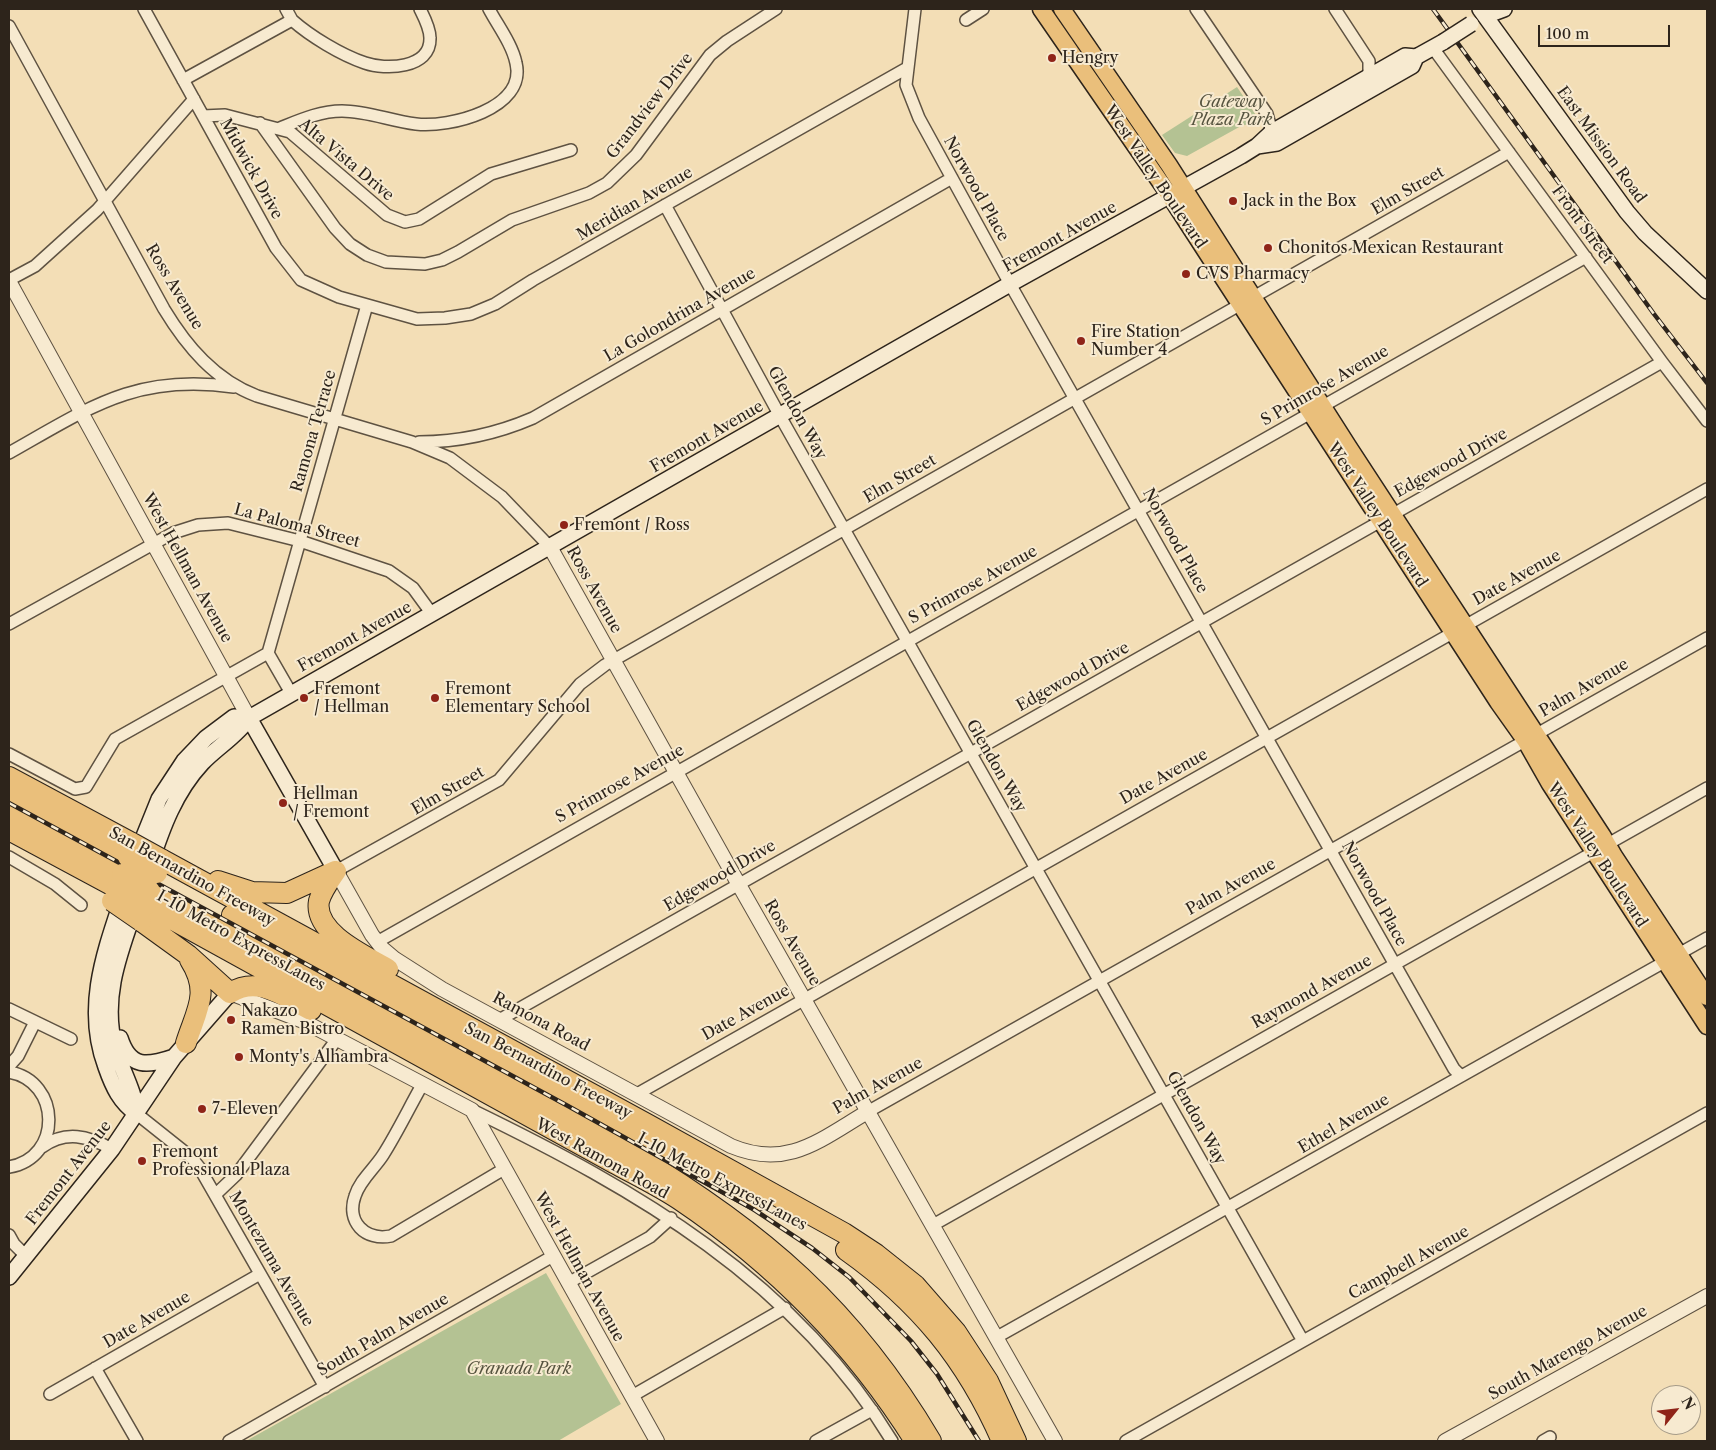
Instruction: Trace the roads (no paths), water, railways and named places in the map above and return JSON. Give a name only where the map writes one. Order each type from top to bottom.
[{"type":"highway","name":"San Bernardino Freeway","points":[[9,777],[54,802],[122,873]]},
{"type":"highway","points":[[9,794],[54,802]]},
{"type":"highway","name":"I-10 Metro ExpressLanes","points":[[9,794],[122,873]]},
{"type":"highway","name":"I-10 Metro ExpressLanes","points":[[9,812],[122,873],[155,886],[592,1113],[839,1245],[895,1288],[929,1322],[961,1362],[987,1406],[1002,1441]]},
{"type":"highway","name":"San Bernardino Freeway","points":[[9,830],[155,886],[440,1012],[844,1233],[876,1254],[914,1285],[956,1332],[991,1387],[1016,1441]]},
{"type":"highway","points":[[9,842],[122,873]]},
{"type":"highway","points":[[180,1050],[199,1010],[201,994],[198,977],[182,951],[155,886],[271,894],[292,892],[336,871]]},
{"type":"highway","points":[[336,871],[319,901],[320,915],[325,925],[350,947],[395,973],[440,1012]]},
{"type":"highway","name":"San Bernardino Freeway","points":[[155,886],[302,990],[678,1199],[716,1225],[768,1266],[809,1305],[841,1340],[894,1408],[915,1441]]},
{"type":"highway","name":"I-10 Metro ExpressLanes","points":[[155,886],[259,949],[668,1175],[750,1232],[811,1284],[856,1334],[888,1374],[931,1441]]},
{"type":"highway","points":[[259,949],[302,990]]},
{"type":"highway","points":[[182,951],[230,993],[246,985],[261,986],[502,1102]]},
{"type":"highway","points":[[768,1266],[811,1284]]},
{"type":"main road","name":"West Valley Boulevard","points":[[1041,9],[1177,192]]},
{"type":"main road","name":"West Valley Boulevard","points":[[1062,9],[1317,409],[1348,446],[1387,517],[1601,847],[1612,854],[1672,958],[1707,1026]]},
{"type":"main road","points":[[1257,146],[1272,132],[1405,56],[1416,57],[1438,45],[1471,24],[1486,11],[1504,9]]},
{"type":"main road","name":"East Mission Road","points":[[1486,11],[1627,212],[1645,232],[1707,291]]},
{"type":"main road","points":[[1257,146],[1277,143],[1412,66],[1416,57]]},
{"type":"main road","name":"Fremont Avenue","points":[[9,1277],[112,1149],[137,1114],[132,1089],[114,1045],[110,1004],[117,960],[168,815],[181,790],[194,772],[217,747],[241,730],[249,718],[1010,284],[1257,146]]},
{"type":"main road","name":"Fremont Avenue","points":[[137,1114],[120,1099],[108,1075],[98,1042],[95,1006],[100,967],[138,850],[154,811],[172,778],[191,754],[217,729],[234,717],[249,718]]},
{"type":"main road","name":"West Hellman Avenue","points":[[249,718],[336,871]]},
{"type":"main road","name":"West Valley Boulevard","points":[[1672,958],[1707,997]]},
{"type":"main road","points":[[137,1114],[180,1050],[230,993]]},
{"type":"main road","points":[[110,1004],[124,1050],[134,1060],[152,1064],[180,1050]]},
{"type":"street","name":"Midwick Drive","points":[[144,9],[276,248],[301,280],[339,297],[367,305]]},
{"type":"street","points":[[286,9],[292,20],[306,32],[363,62],[392,67],[418,59],[428,50],[430,38],[420,9]]},
{"type":"street","points":[[280,128],[315,115],[334,111],[363,113],[418,124],[444,124],[469,118],[494,105],[508,94],[514,84],[516,65],[489,9]]},
{"type":"street","name":"Grandview Drive","points":[[260,123],[335,228],[350,244],[367,255],[386,262],[425,264],[442,260],[458,252],[512,220],[589,193],[607,183],[636,155],[710,55],[727,41],[776,9]]},
{"type":"street","name":"Norwood Place","points":[[914,9],[906,85],[910,99],[1010,284],[1454,1069],[1461,1076]]},
{"type":"street","points":[[966,20],[982,9]]},
{"type":"street","points":[[1196,9],[1267,114],[1272,132]]},
{"type":"street","points":[[1335,9],[1365,53],[1369,61],[1369,77]]},
{"type":"street","points":[[183,80],[292,20]]},
{"type":"street","name":"Ross Avenue","points":[[9,26],[103,200],[172,321],[211,369],[236,387],[268,400],[412,442],[450,458],[479,478],[526,519],[550,547],[675,772],[997,1337]]},
{"type":"street","name":"Front Street","points":[[1438,45],[1509,152],[1707,421]]},
{"type":"street","name":"Meridian Avenue","points":[[367,305],[417,319],[445,318],[471,314],[495,304],[665,204],[907,68]]},
{"type":"street","points":[[9,281],[35,266],[97,210],[103,200],[194,99]]},
{"type":"street","name":"Alta Vista Drive","points":[[203,116],[225,114],[280,128],[296,135],[387,215],[405,222],[426,215],[491,174],[571,150]]},
{"type":"street","name":"Elm Street","points":[[336,871],[499,780],[580,684],[614,660],[1509,152]]},
{"type":"street","name":"La Golondrina Avenue","points":[[412,442],[438,442],[475,437],[511,428],[533,418],[952,178]]},
{"type":"street","name":"Glendon Way","points":[[665,204],[780,416],[1303,1341]]},
{"type":"street","name":"S Primrose Avenue","points":[[377,942],[1586,257]]},
{"type":"street","name":"West Hellman Avenue","points":[[9,281],[249,718]]},
{"type":"street","name":"Ramona Terrace","points":[[268,653],[367,305]]},
{"type":"street","name":"Edgewood Drive","points":[[499,1020],[1662,362]]},
{"type":"street","points":[[9,454],[81,412],[109,399],[152,386],[196,383],[236,387]]},
{"type":"street","name":"Date Avenue","points":[[637,1094],[1707,489]]},
{"type":"street","name":"La Paloma Street","points":[[9,624],[154,543],[190,527],[218,523],[250,527],[300,541],[389,571],[413,588],[432,614]]},
{"type":"street","name":"Palm Avenue","points":[[768,1156],[787,1154],[799,1150],[869,1112],[1707,638]]},
{"type":"street","points":[[9,754],[75,789],[81,789],[86,787],[115,739],[268,653],[291,693]]},
{"type":"street","name":"Raymond Avenue","points":[[933,1225],[1707,788]]},
{"type":"street","points":[[11,859],[55,884],[81,905]]},
{"type":"street","name":"Ramona Road","points":[[336,871],[377,942],[392,956],[442,989],[731,1146],[748,1153],[768,1156]]},
{"type":"street","name":"Ethel Avenue","points":[[997,1337],[1707,938]]},
{"type":"street","name":"West Ramona Road","points":[[230,993],[289,1016],[337,1039],[422,1085],[523,1135],[671,1218],[735,1265],[785,1308],[817,1342],[872,1410],[892,1441]]},
{"type":"street","points":[[9,1009],[71,1038]]},
{"type":"street","points":[[9,1066],[18,1056],[35,1022]]},
{"type":"street","points":[[216,1194],[236,1175],[337,1039]]},
{"type":"street","points":[[18,1056],[23,1076]]},
{"type":"street","points":[[9,1072],[23,1076],[32,1082],[42,1096],[50,1116],[58,1129],[67,1135]]},
{"type":"street","points":[[422,1085],[382,1156],[355,1193],[353,1214],[356,1224],[362,1231],[381,1238],[391,1236],[504,1169]]},
{"type":"street","name":"West Hellman Avenue","points":[[472,1110],[657,1441]]},
{"type":"street","name":"Campbell Avenue","points":[[1126,1441],[1707,1113]]},
{"type":"street","name":"Montezuma Avenue","points":[[137,1114],[191,1156],[216,1194],[325,1387]]},
{"type":"street","points":[[42,1147],[48,1131],[50,1116]]},
{"type":"street","points":[[9,1167],[27,1161],[50,1141],[67,1135],[92,1138],[112,1149]]},
{"type":"street","points":[[568,1283],[650,1237],[671,1218]]},
{"type":"street","points":[[9,1235],[14,1244],[26,1256]]},
{"type":"street","name":"South Palm Avenue","points":[[229,1441],[553,1256]]},
{"type":"street","name":"Date Avenue","points":[[50,1394],[260,1274]]},
{"type":"street","name":"South Marengo Avenue","points":[[1448,1440],[1707,1296]]},
{"type":"street","points":[[632,1396],[785,1308]]},
{"type":"street","points":[[997,1337],[1055,1441]]},
{"type":"street","points":[[95,1368],[137,1441]]},
{"type":"street","points":[[816,1441],[872,1410]]},
{"type":"railway","points":[[1433,9],[1654,314],[1707,383]]},
{"type":"railway","points":[[9,803],[568,1106],[753,1209],[812,1248],[849,1277],[911,1341],[937,1374],[979,1441]]},
{"type":"place","name":"Hengry","points":[[1052,58]]},
{"type":"place","name":"Jack in the Box","points":[[1233,201]]},
{"type":"place","name":"Chonitos Mexican Restaurant","points":[[1268,248]]},
{"type":"place","name":"CVS Pharmacy","points":[[1186,274]]},
{"type":"place","name":"Fire Station Number 4","points":[[1081,341]]},
{"type":"place","name":"Fremont / Ross","points":[[564,525]]},
{"type":"place","name":"Fremont / Hellman","points":[[304,698]]},
{"type":"place","name":"Fremont Elementary School","points":[[435,698]]},
{"type":"place","name":"Hellman / Fremont","points":[[283,803]]},
{"type":"place","name":"Nakazo Ramen Bistro","points":[[231,1020]]},
{"type":"place","name":"Monty's Alhambra","points":[[239,1057]]},
{"type":"place","name":"7-Eleven","points":[[202,1109]]},
{"type":"place","name":"Fremont Professional Plaza","points":[[142,1161]]},
{"type":"park label","name":"Gateway Plaza Park","points":[[1232,111]]},
{"type":"park label","name":"Granada Park","points":[[519,1369]]}]
